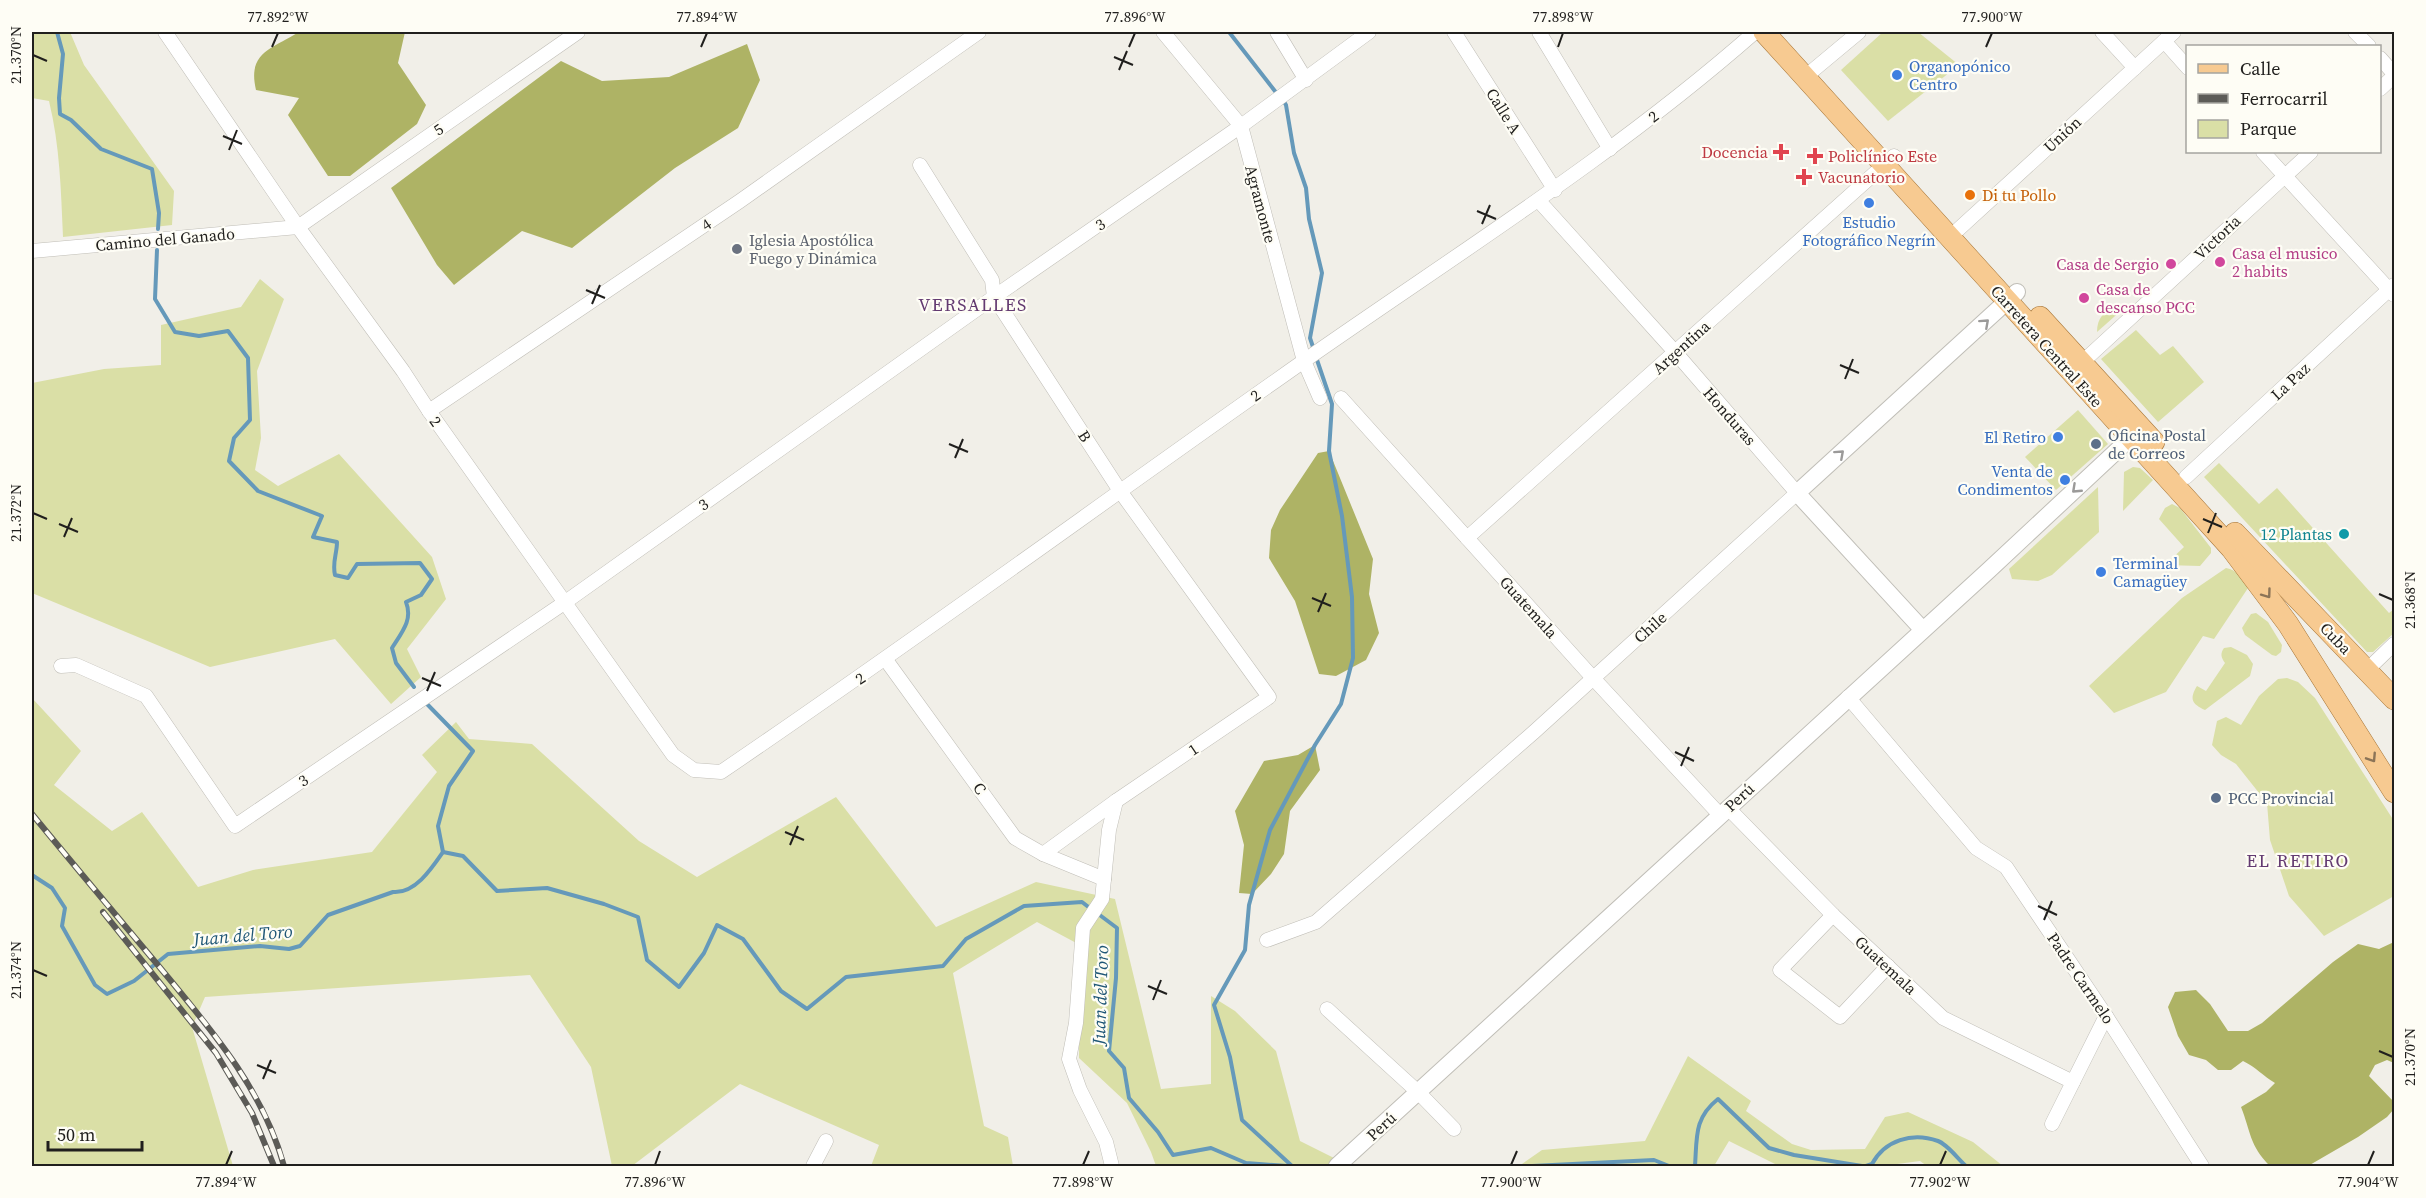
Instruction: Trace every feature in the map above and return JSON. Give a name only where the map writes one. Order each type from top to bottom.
[{"type":"main road","name":"Carretera Central Este","points":[[1764,32],[1810,73],[2077,367],[2130,438],[2230,548],[2288,624],[2394,792]]},
{"type":"main road","name":"Carretera Central Este","points":[[1781,32],[1810,73]]},
{"type":"main road","name":"Carretera Central Este","points":[[2130,438],[2187,477],[2241,540],[2278,578]]},
{"type":"main road","name":"Cuba","points":[[2278,578],[2394,699]]},
{"type":"main road","points":[[2288,624],[2307,607]]},
{"type":"main road","points":[[2302,648],[2325,626]]},
{"type":"street","name":"5","points":[[298,227],[579,32]]},
{"type":"street","name":"4","points":[[429,411],[740,201],[979,32]]},
{"type":"street","name":"Agramonte","points":[[1163,32],[1241,126],[1304,361],[1320,398]]},
{"type":"street","points":[[1277,32],[1306,80]]},
{"type":"street","name":"3","points":[[62,666],[76,665],[146,696],[235,826],[564,603],[994,297],[1306,80],[1369,32]]},
{"type":"street","name":"Calle A","points":[[1454,32],[1555,190]]},
{"type":"street","points":[[1539,32],[1610,149]]},
{"type":"street","name":"2","points":[[170,34],[298,227],[403,371],[564,603],[673,754],[694,770],[722,772],[886,660],[1304,361],[1555,190],[1690,88],[1755,32]]},
{"type":"street","points":[[1810,73],[1859,32]]},
{"type":"street","points":[[2102,32],[2134,68]]},
{"type":"street","points":[[2355,32],[2368,45]]},
{"type":"street","points":[[2169,36],[2186,66]]},
{"type":"street","name":"Unión","points":[[1955,233],[2169,36]]},
{"type":"street","points":[[2381,60],[2394,75],[2381,88]]},
{"type":"street","points":[[2264,153],[2393,290]]},
{"type":"street","name":"Victoria","points":[[2077,367],[2310,153]]},
{"type":"street","name":"Argentina","points":[[1467,538],[1889,160]]},
{"type":"street","name":"B","points":[[920,165],[992,280],[994,297],[1120,491],[1269,697]]},
{"type":"street","name":"Honduras","points":[[1539,201],[1675,352],[1797,493],[1922,629]]},
{"type":"street","name":"Camino del Ganado","points":[[32,251],[298,227]]},
{"type":"street","name":"La Paz","points":[[2187,477],[2393,290]]},
{"type":"street","name":"Chile","points":[[1267,940],[1316,922],[1593,678],[2012,297]]},
{"type":"street","name":"Guatemala","points":[[1341,398],[1593,678],[1724,811],[1943,1018],[2073,1082]]},
{"type":"street","name":"Perú","points":[[1337,1167],[2130,438]]},
{"type":"street","points":[[2367,670],[2394,644]]},
{"type":"street","name":"C","points":[[886,660],[1015,838],[1043,854],[1104,879]]},
{"type":"street","name":"1","points":[[1043,854],[1116,801],[1269,697]]},
{"type":"street","name":"Padre Carmelo","points":[[1848,697],[1976,848],[2006,867],[2106,1016],[2202,1167]]},
{"type":"street","points":[[1112,1167],[1106,1142],[1080,1090],[1069,1059],[1076,1023],[1083,928],[1098,906],[1104,879],[1109,830],[1116,801]]},
{"type":"street","points":[[1833,915],[1780,970],[1840,1017],[1888,966]]},
{"type":"street","points":[[1327,1009],[1418,1092],[1454,1129]]},
{"type":"street","points":[[2052,1124],[2106,1016]]},
{"type":"street","points":[[813,1167],[826,1141]]},
{"type":"green space","points":[[32,32],[70,32],[84,65],[174,191],[172,225],[63,237],[61,186],[53,118],[49,101],[32,98]]},
{"type":"green space","points":[[299,32],[405,32],[398,63],[426,105],[417,124],[350,176],[328,176],[288,115],[299,98],[256,90],[254,77],[259,59],[271,48]]},
{"type":"green space","points":[[1883,32],[1918,32],[1959,65],[1888,121],[1841,70]]},
{"type":"green space","points":[[747,44],[760,80],[738,128],[675,168],[572,248],[522,231],[454,285],[437,265],[391,188],[561,61],[602,81],[669,77]]},
{"type":"green space","points":[[260,279],[284,299],[257,371],[261,438],[255,470],[278,486],[339,454],[432,557],[446,599],[407,649],[421,677],[391,704],[335,639],[210,667],[32,593],[32,383],[104,369],[161,365],[161,325],[241,307]]},
{"type":"green space","points":[[2116,306],[2123,309],[2097,332],[2102,316]]},
{"type":"green space","points":[[2136,330],[2160,355],[2173,346],[2204,382],[2158,422],[2101,359]]},
{"type":"green space","points":[[2078,410],[2108,444],[2056,490],[2025,457]]},
{"type":"green space","points":[[1329,451],[1373,559],[1369,594],[1379,633],[1366,660],[1336,676],[1319,674],[1295,601],[1269,558],[1271,530],[1280,510],[1318,453]]},
{"type":"green space","points":[[2219,463],[2259,504],[2277,488],[2389,613],[2394,609],[2394,633],[2373,652],[2367,652],[2204,477]]},
{"type":"green space","points":[[2133,467],[2140,468],[2153,480],[2123,511],[2124,472]]},
{"type":"green space","points":[[2098,487],[2099,532],[2052,575],[2038,581],[2012,579],[2009,569]]},
{"type":"green space","points":[[2172,504],[2180,508],[2211,548],[2211,553],[2200,566],[2165,565],[2184,547],[2159,519],[2165,508]]},
{"type":"green space","points":[[2226,568],[2236,573],[2248,588],[2214,639],[2203,636],[2166,692],[2114,713],[2089,686],[2182,598]]},
{"type":"green space","points":[[2256,613],[2268,622],[2282,645],[2281,652],[2276,656],[2245,635],[2242,628],[2251,614]]},
{"type":"green space","points":[[2231,647],[2247,655],[2253,664],[2250,676],[2205,710],[2193,701],[2197,686],[2206,691],[2225,663],[2221,656],[2224,648]]},
{"type":"green space","points":[[2287,678],[2298,682],[2315,698],[2394,821],[2394,896],[2324,936],[2289,896],[2270,840],[2267,803],[2236,764],[2221,755],[2212,745],[2217,721],[2226,717],[2241,725],[2259,696],[2278,679]]},
{"type":"green space","points":[[32,698],[81,751],[54,785],[112,831],[142,812],[198,887],[253,870],[372,852],[437,772],[422,755],[456,722],[469,739],[532,744],[639,841],[697,877],[836,797],[936,927],[1036,882],[1115,899],[1161,1089],[1211,1084],[1211,996],[1235,1011],[1276,1051],[1300,1141],[1350,1166],[1156,1166],[1127,1103],[1079,1058],[1080,945],[1037,922],[953,973],[984,1126],[1008,1137],[1013,1166],[871,1166],[879,1145],[740,1084],[632,1166],[612,1166],[591,1067],[530,975],[205,997],[192,1027],[233,1166],[32,1166]]},
{"type":"green space","points":[[1315,745],[1320,770],[1290,811],[1284,854],[1271,874],[1252,894],[1239,893],[1244,845],[1235,811],[1264,761],[1298,755]]},
{"type":"green space","points":[[2394,942],[2394,1063],[2387,1060],[2375,1065],[2369,1076],[2394,1102],[2394,1109],[2387,1117],[2358,1137],[2308,1166],[2270,1166],[2254,1145],[2241,1107],[2266,1092],[2275,1083],[2243,1061],[2231,1070],[2218,1070],[2206,1060],[2189,1055],[2178,1036],[2168,1007],[2175,992],[2196,990],[2210,1004],[2228,1031],[2248,1031],[2262,1023],[2333,962],[2358,944],[2379,949]]},
{"type":"green space","points":[[1688,1056],[1751,1101],[1746,1111],[1792,1144],[1811,1150],[1865,1149],[1885,1117],[1908,1112],[1973,1142],[2003,1166],[1927,1166],[1920,1161],[1882,1166],[1779,1166],[1729,1141],[1714,1166],[1519,1166],[1542,1150],[1645,1141]]},
{"type":"waterway","points":[[57,32],[63,54],[60,114],[71,120],[101,149],[152,169],[159,213],[158,229]]},
{"type":"waterway","points":[[1229,32],[1278,95]]},
{"type":"waterway","points":[[1283,100],[1286,105],[1294,153],[1306,188],[1309,219],[1322,273],[1310,338],[1314,350]]},
{"type":"waterway","points":[[157,250],[155,299],[175,332],[199,336],[228,331],[248,358],[250,420],[234,438],[229,461],[258,491],[322,516],[313,537],[337,542],[335,575],[348,578],[357,564],[420,563],[432,579],[421,595],[406,602],[407,620],[392,648],[396,663],[414,687]]},
{"type":"waterway","points":[[1292,1166],[1242,1120],[1230,1057],[1214,1005],[1245,950],[1249,905],[1270,830],[1315,745],[1341,704],[1353,658],[1352,597],[1342,516],[1329,451],[1332,404],[1316,357]]},
{"type":"waterway","points":[[427,704],[473,751],[449,786],[438,826],[443,852]]},
{"type":"waterway","name":"Juan del Toro","points":[[443,852],[463,856],[497,891],[547,888],[604,904],[638,917],[647,960],[679,987],[704,953],[717,925],[743,939],[781,991],[807,1009],[846,977],[943,966],[966,939],[1024,906],[1082,902],[1091,909]]},
{"type":"waterway","name":"Juan del Toro","points":[[32,875],[52,888],[65,908],[62,926],[95,985],[107,994],[134,981],[168,954],[260,946],[289,949],[300,946],[328,915],[393,892],[409,889],[422,879],[443,852]]},
{"type":"waterway","name":"Juan del Toro","points":[[1097,913],[1117,928],[1116,978],[1109,1051],[1124,1068],[1129,1098],[1158,1132],[1173,1155],[1211,1148],[1246,1163],[1287,1166]]},
{"type":"waterway","name":"Juan del Toro","points":[[1695,1166],[1698,1129],[1705,1113],[1718,1099],[1769,1148],[1794,1155],[1862,1166]]},
{"type":"waterway","name":"Juan del Toro","points":[[1866,1166],[1872,1164],[1884,1149],[1892,1144],[1900,1140],[1919,1137],[1938,1141],[1949,1148],[1966,1166]]},
{"type":"waterway","name":"Juan del Toro","points":[[1532,1166],[1654,1160],[1669,1166]]},
{"type":"railway","points":[[32,814],[232,1059],[262,1110],[275,1137],[284,1166]]},
{"type":"railway","points":[[103,912],[216,1053],[252,1113],[274,1166]]},
{"type":"place","name":"Organopónico Centro","points":[[1897,75]]},
{"type":"place","name":"Docencia","points":[[1781,152]]},
{"type":"place","name":"Policlínico Este","points":[[1815,156]]},
{"type":"place","name":"Vacunatorio","points":[[1804,177]]},
{"type":"place","name":"Di tu Pollo","points":[[1970,195]]},
{"type":"place","name":"Estudio Fotográfico Negrín","points":[[1869,203]]},
{"type":"place","name":"Iglesia Apostólica Fuego y Dinámica","points":[[737,249]]},
{"type":"place","name":"Casa el musico 2 habits","points":[[2220,262]]},
{"type":"place","name":"Casa de Sergio","points":[[2171,264]]},
{"type":"place","name":"Casa de descanso PCC","points":[[2084,298]]},
{"type":"place","name":"El Retiro","points":[[2058,437]]},
{"type":"place","name":"Oficina Postal de Correos","points":[[2096,444]]},
{"type":"place","name":"Venta de Condimentos","points":[[2065,480]]},
{"type":"place","name":"12 Plantas","points":[[2344,534]]},
{"type":"place","name":"Terminal Camagüey","points":[[2101,572]]},
{"type":"place","name":"PCC Provincial","points":[[2216,798]]},
{"type":"district","name":"VERSALLES","points":[[973,304]]},
{"type":"district","name":"EL RETIRO","points":[[2298,860]]}]
